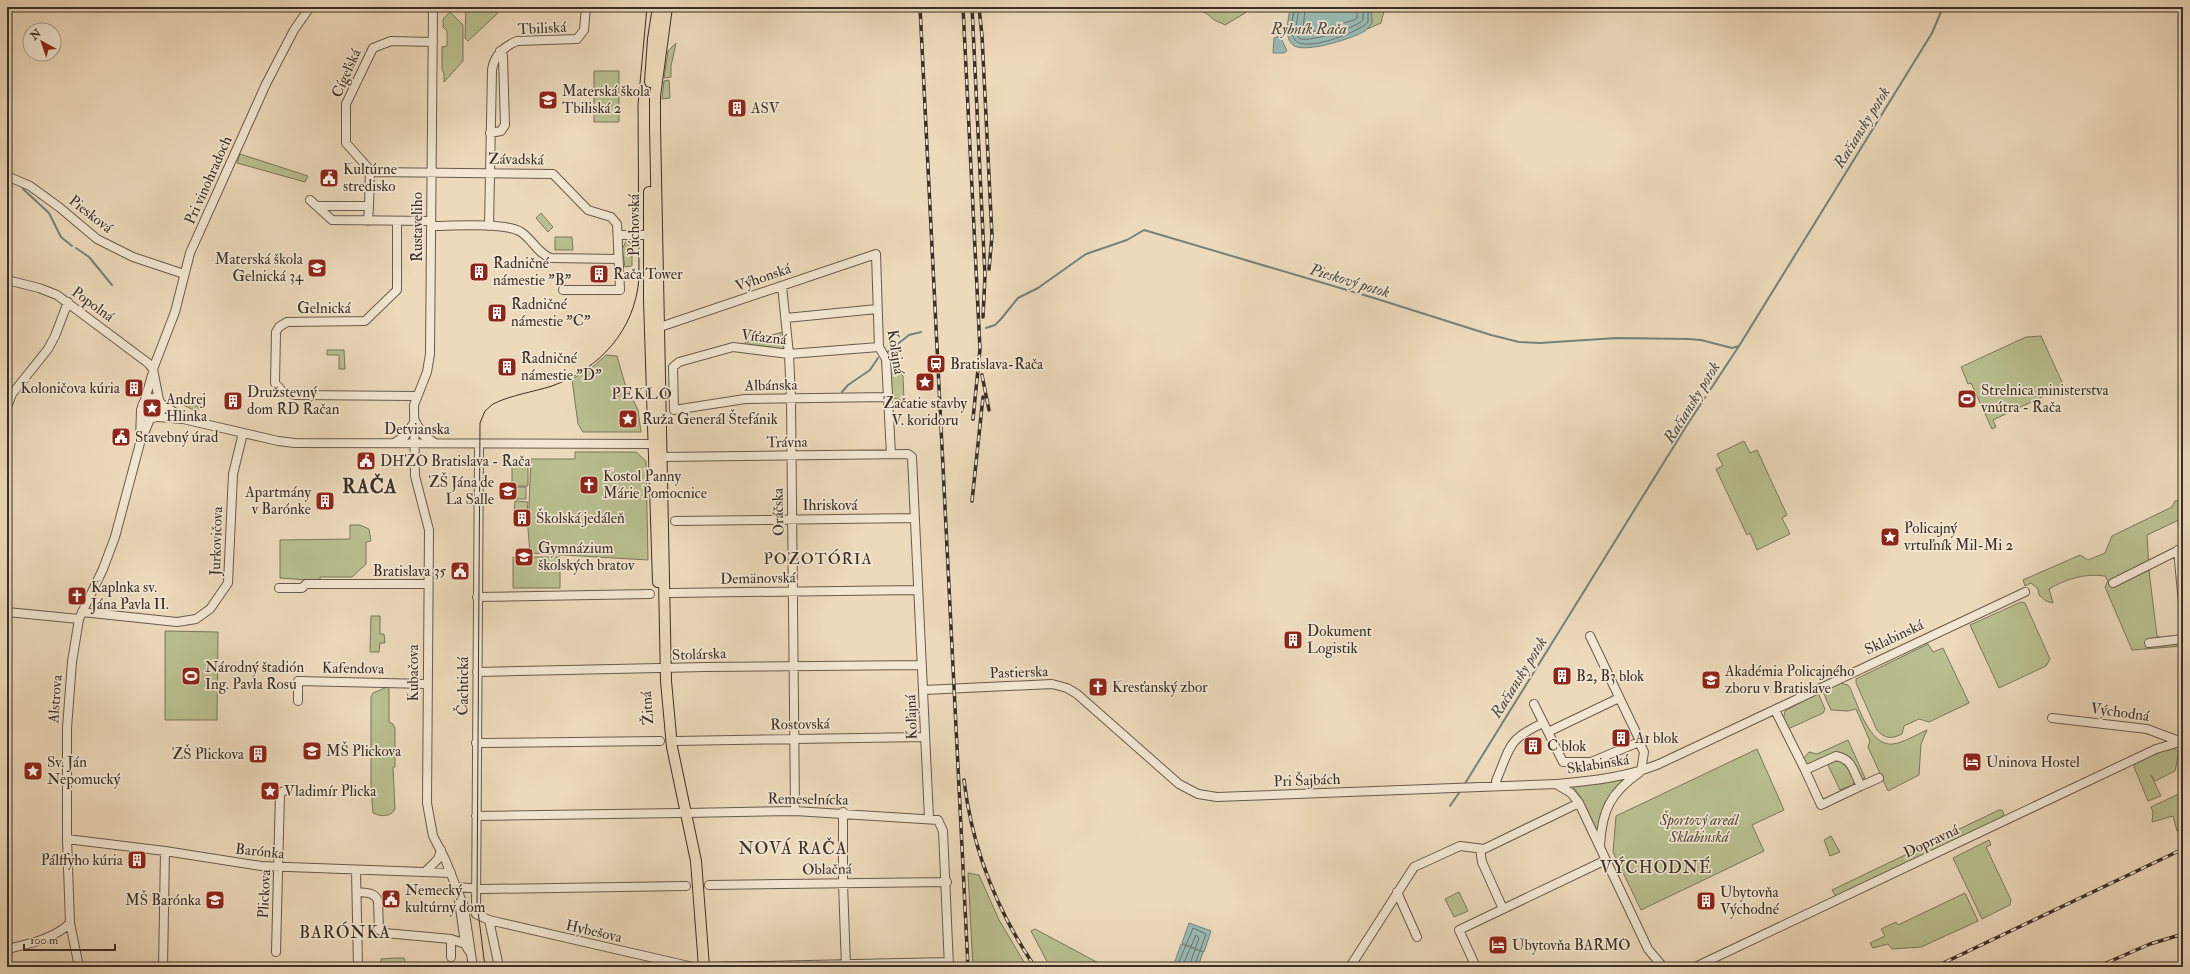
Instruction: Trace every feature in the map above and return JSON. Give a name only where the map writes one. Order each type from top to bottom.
[{"type":"main road","name":"Púchovská","points":[[658,7],[650,80],[649,240],[663,457]]},
{"type":"main road","name":"Púchovská","points":[[649,240],[655,96],[667,7]]},
{"type":"main road","name":"Púchovská","points":[[653,444],[654,328]]},
{"type":"main road","points":[[662,432],[653,444],[663,457]]},
{"type":"main road","name":"Žitná","points":[[653,444],[662,669],[672,747],[684,813],[694,886],[697,967]]},
{"type":"main road","name":"Žitná","points":[[662,669],[663,457]]},
{"type":"main road","name":"Žitná","points":[[684,813],[698,873],[704,967]]},
{"type":"street","name":"Pri vinohradoch","points":[[145,400],[153,370],[175,312],[184,274],[193,247],[266,84],[294,30],[310,7]]},
{"type":"street","name":"Rustaveliho","points":[[415,443],[414,405],[427,372],[430,354],[433,7]]},
{"type":"street","name":"Tbiliská","points":[[489,226],[490,133],[492,70],[494,60],[500,51],[516,41],[577,39],[584,30],[586,7]]},
{"type":"street","name":"Cígeľská","points":[[370,172],[367,165],[346,143],[346,105],[370,51],[385,43],[433,42]]},
{"type":"street","name":"Tbiliská","points":[[490,133],[501,131],[505,125],[503,56],[500,51]]},
{"type":"street","points":[[368,221],[370,172],[432,172]]},
{"type":"street","name":"Závadská","points":[[432,172],[553,174],[588,210],[611,216],[617,224],[620,290],[562,290]]},
{"type":"street","name":"Piesková","points":[[7,176],[30,186],[59,207],[97,239],[133,258],[184,274]]},
{"type":"street","points":[[310,200],[332,220],[508,227],[520,232],[542,253],[551,258],[618,259]]},
{"type":"street","points":[[317,206],[369,206]]},
{"type":"street","name":"Gelnická","points":[[397,222],[397,290],[365,321],[287,322],[282,324],[276,332],[275,381],[277,386],[283,392],[295,395],[417,396]]},
{"type":"street","points":[[618,235],[649,240]]},
{"type":"street","name":"Výhonská","points":[[654,328],[876,254]]},
{"type":"street","name":"Koľajná","points":[[876,254],[879,347],[886,359],[891,454]]},
{"type":"street","name":"Popolná","points":[[7,280],[39,288],[68,302],[148,363],[153,370]]},
{"type":"street","name":"Oráčska","points":[[782,286],[789,354],[791,399],[790,456],[795,811]]},
{"type":"street","points":[[7,407],[12,394],[48,349],[55,336],[68,302]]},
{"type":"street","points":[[786,318],[877,309]]},
{"type":"street","name":"Víťazná","points":[[674,390],[673,367],[679,362],[733,348],[789,354],[879,347]]},
{"type":"street","points":[[153,370],[160,402],[162,412],[154,418],[144,415],[142,410],[145,400],[152,398],[160,402]]},
{"type":"street","name":"Albánska","points":[[674,390],[674,410],[745,399],[888,397]]},
{"type":"street","name":"Detvianska","points":[[160,402],[184,419]]},
{"type":"street","name":"Alstrova","points":[[79,967],[70,923],[68,839],[67,728],[72,662],[81,616],[103,569],[115,537],[140,443],[142,410]]},
{"type":"street","name":"Detvianska","points":[[154,418],[184,419],[243,433],[295,443],[653,444]]},
{"type":"street","name":"Alstrova","points":[[140,443],[154,418]]},
{"type":"street","points":[[394,443],[405,436],[415,421],[423,435],[436,444]]},
{"type":"street","name":"Jurkovičova","points":[[7,612],[177,622],[196,619],[210,610],[228,583],[232,474],[243,433]]},
{"type":"street","name":"Kubačova","points":[[415,443],[416,480],[429,530],[427,807],[430,826],[456,887],[465,944],[471,956]]},
{"type":"street","name":"Čachtická","points":[[479,444],[475,888],[476,914],[490,920]]},
{"type":"street","name":"Trávna","points":[[663,457],[891,454],[908,454],[911,456]]},
{"type":"street","name":"Koľajná","points":[[911,456],[917,590],[924,690],[929,818]]},
{"type":"street","name":"Ihrisková","points":[[675,521],[914,518]]},
{"type":"street","points":[[2113,583],[2181,549],[2183,603]]},
{"type":"street","points":[[279,588],[302,588],[306,584],[428,584]]},
{"type":"street","name":"Demänovská","points":[[671,593],[917,590]]},
{"type":"street","name":"Sklabinská","points":[[1556,784],[1594,781],[1642,771],[2025,592]]},
{"type":"street","points":[[478,597],[650,594]]},
{"type":"street","points":[[1590,636],[1644,752],[1642,771],[1624,784],[1610,801],[1603,818],[1600,846]]},
{"type":"street","points":[[2149,643],[2183,639]]},
{"type":"street","name":"Stolárska","points":[[477,672],[793,666],[922,666]]},
{"type":"street","name":"Kafendova","points":[[298,701],[298,681],[427,684]]},
{"type":"street","name":"Pastierska","points":[[924,690],[1052,684],[1067,688]]},
{"type":"street","name":"Pri Šajbách","points":[[1067,688],[1077,694],[1179,784],[1192,792],[1201,795],[1267,796],[1556,784]]},
{"type":"street","points":[[1548,732],[1619,698]]},
{"type":"street","points":[[1534,704],[1561,760],[1564,762],[1591,762],[1634,743],[1640,743]]},
{"type":"street","points":[[1775,710],[1821,805],[1878,778]]},
{"type":"street","name":"Východná","points":[[2052,718],[2147,729],[2182,742]]},
{"type":"street","points":[[1497,786],[1496,781],[1514,739],[1523,732],[1543,723]]},
{"type":"street","name":"Rostovská","points":[[675,741],[926,737]]},
{"type":"street","points":[[476,743],[660,741]]},
{"type":"street","name":"Dopravná","points":[[1695,967],[2156,749],[2182,742]]},
{"type":"street","points":[[1805,770],[1836,756],[1845,757],[1850,763],[1861,786]]},
{"type":"street","points":[[1556,784],[1571,793],[1579,804],[1648,949],[1663,967]]},
{"type":"street","name":"Plickova","points":[[276,952],[280,794],[284,791]]},
{"type":"street","points":[[1350,967],[1414,867],[1460,846],[1484,849],[1579,804]]},
{"type":"street","name":"Remeselnícka","points":[[476,816],[795,811],[843,812],[929,818]]},
{"type":"street","points":[[843,812],[843,883],[846,966]]},
{"type":"street","points":[[708,967],[949,965],[947,882],[943,827],[938,820],[929,818]]},
{"type":"street","name":"Barónka","points":[[68,839],[278,867],[451,873]]},
{"type":"street","points":[[1480,849],[1482,862],[1503,909]]},
{"type":"street","points":[[425,872],[438,859],[441,850]]},
{"type":"street","points":[[163,967],[164,851]]},
{"type":"street","points":[[1476,967],[1459,930],[1606,860]]},
{"type":"street","points":[[356,870],[358,967]]},
{"type":"street","name":"Oblačná","points":[[709,885],[947,882]]},
{"type":"street","points":[[456,887],[686,886]]},
{"type":"street","points":[[357,892],[373,894],[376,896],[378,901],[377,930],[385,933],[451,939],[465,944]]},
{"type":"street","points":[[1397,892],[1417,937]]},
{"type":"street","name":"Kubačova","points":[[459,899],[464,907],[473,967]]},
{"type":"street","points":[[490,920],[498,967]]},
{"type":"street","name":"Hybešova","points":[[490,920],[693,967]]},
{"type":"street","points":[[7,949],[40,940],[65,928],[70,923]]},
{"type":"street","points":[[451,957],[451,939],[458,932],[461,925]]},
{"type":"green space","points":[[466,7],[493,7],[498,13],[468,41],[465,38]]},
{"type":"green space","points":[[1191,7],[1250,7],[1245,13],[1225,25],[1214,20],[1204,12],[1193,10]]},
{"type":"green space","points":[[1371,7],[1385,7],[1381,23],[1367,29],[1372,23]]},
{"type":"green space","points":[[450,12],[463,25],[463,61],[444,82],[444,73],[442,70],[442,47],[447,46],[447,31],[443,27],[443,19]]},
{"type":"green space","points":[[676,43],[671,66],[671,77],[664,78],[668,51]]},
{"type":"green space","points":[[594,71],[619,71],[619,122],[594,122]]},
{"type":"green space","points":[[669,80],[670,98],[662,99],[664,81]]},
{"type":"green space","points":[[240,154],[308,176],[305,182],[237,163]]},
{"type":"green space","points":[[541,213],[553,227],[548,232],[536,218]]},
{"type":"green space","points":[[555,237],[572,237],[573,250],[555,250]]},
{"type":"green space","points":[[627,240],[632,241],[632,266],[625,267],[622,249]]},
{"type":"green space","points":[[783,332],[785,349],[746,344],[745,342]]},
{"type":"green space","points":[[2041,336],[2067,393],[2062,396],[2059,389],[1993,420],[1996,427],[1992,429],[1971,383],[1968,384],[1961,367],[2026,337]]},
{"type":"green space","points":[[327,350],[344,350],[345,369],[339,369],[339,355],[327,355]]},
{"type":"green space","points":[[606,355],[617,356],[625,384],[638,410],[641,432],[583,432],[578,424],[572,379],[594,366]]},
{"type":"green space","points":[[895,367],[903,376],[904,401],[893,398],[891,395],[890,368]]},
{"type":"green space","points":[[178,397],[199,407],[197,412],[176,401]]},
{"type":"green space","points":[[1744,441],[1750,453],[1757,450],[1787,515],[1782,518],[1790,534],[1757,550],[1750,533],[1747,535],[1716,469],[1723,466],[1717,454]]},
{"type":"green space","points":[[575,452],[636,452],[646,461],[648,560],[530,553],[528,529],[531,459],[575,459]]},
{"type":"green space","points":[[512,461],[528,461],[528,486],[512,486]]},
{"type":"green space","points":[[512,487],[526,487],[526,499],[512,499]]},
{"type":"green space","points":[[2183,500],[2183,518],[2147,535],[2149,571],[2157,636],[2182,646],[2132,650],[2105,587],[2108,581],[2105,576],[2083,576],[2055,585],[2049,589],[2053,603],[2046,601],[2039,595],[2038,589],[2031,583],[2025,586],[2023,580],[2080,555],[2088,560],[2105,553],[2112,536],[2172,507],[2175,501]]},
{"type":"green space","points":[[515,501],[528,502],[527,512],[514,512]]},
{"type":"green space","points":[[350,525],[360,525],[369,529],[371,541],[366,542],[366,564],[352,577],[320,577],[320,581],[280,578],[280,540],[350,539]]},
{"type":"green space","points":[[513,557],[560,557],[560,588],[513,588]]},
{"type":"green space","points":[[2021,602],[2025,603],[2050,659],[2046,666],[1999,688],[1970,625]]},
{"type":"green space","points":[[371,616],[380,616],[380,634],[384,634],[385,643],[380,643],[379,652],[370,652]]},
{"type":"green space","name":"Národný štadión Ing. Pavla Rosu","points":[[165,631],[218,632],[217,720],[165,720]]},
{"type":"green space","points":[[1928,644],[1933,652],[1943,648],[1969,703],[1929,722],[1919,719],[1904,726],[1902,734],[1898,736],[1886,737],[1877,730],[1856,683],[1856,679]]},
{"type":"green space","points":[[1840,683],[1848,685],[1867,726],[1873,735],[1880,741],[1889,744],[1898,743],[1927,730],[1921,744],[1919,775],[1888,791],[1868,747],[1870,741],[1856,709],[1848,711],[1831,710],[1823,692]]},
{"type":"green space","points":[[387,687],[389,689],[389,722],[393,724],[395,728],[395,767],[393,767],[395,809],[391,814],[382,816],[373,813],[371,787],[371,697],[373,693]]},
{"type":"green space","points":[[1818,693],[1825,709],[1823,713],[1788,729],[1783,720],[1785,711]]},
{"type":"green space","points":[[1848,740],[1865,778],[1862,779],[1856,767],[1846,755],[1840,753],[1827,756],[1807,766],[1804,763],[1803,759],[1809,752],[1817,754]]},
{"type":"green space","points":[[2172,747],[2179,752],[2175,771],[2155,781],[2151,775],[2161,796],[2148,801],[2134,767],[2137,761]]},
{"type":"green space","name":"Športový areál Sklabinská","points":[[1757,749],[1784,810],[1752,825],[1764,851],[1641,910],[1613,852],[1616,816]]},
{"type":"green space","points":[[1837,758],[1844,760],[1855,780],[1853,785],[1840,790],[1827,763]]},
{"type":"green space","points":[[1627,778],[1615,790],[1607,802],[1598,833],[1580,796],[1573,787]]},
{"type":"green space","points":[[2183,792],[2183,829],[2177,831],[2173,816],[2152,822],[2153,812],[2151,807]]},
{"type":"green space","points":[[1999,810],[2002,810],[2004,814],[1999,820],[1838,896],[1835,895],[1832,890]]},
{"type":"green space","points":[[1831,836],[1840,852],[1830,856],[1824,840]]},
{"type":"green space","points":[[1989,840],[1991,845],[1986,847],[2011,900],[2010,905],[1982,919],[1953,858]]},
{"type":"green space","points":[[968,873],[979,875],[999,920],[1027,967],[973,967]]},
{"type":"green space","points":[[1459,892],[1468,911],[1454,917],[1445,899]]},
{"type":"green space","points":[[1965,893],[1978,921],[1921,947],[1892,949],[1888,944],[1873,948],[1870,943],[1885,936],[1881,929],[1896,922],[1898,925]]},
{"type":"green space","points":[[1035,929],[1106,967],[1050,967],[1031,931]]},
{"type":"green space","points":[[404,958],[405,961],[403,967],[381,967],[381,959]]},
{"type":"water","name":"Rybník Rača","points":[[1290,7],[1371,7],[1372,23],[1364,31],[1347,39],[1316,47],[1298,47],[1290,42],[1287,32]]},
{"type":"water","points":[[1280,36],[1287,51],[1284,53],[1273,53],[1274,38]]},
{"type":"water","points":[[1189,923],[1211,931],[1204,952],[1182,943]]},
{"type":"water","points":[[1181,944],[1203,952],[1198,967],[1180,967],[1174,964]]},
{"type":"waterway","name":"Račiansky potok","points":[[1464,785],[1687,425],[1739,346],[1932,33],[1943,7]]},
{"type":"waterway","name":"Pieskový potok","points":[[7,185],[12,186]]},
{"type":"waterway","name":"Pieskový potok","points":[[23,189],[49,213],[61,237],[72,246]]},
{"type":"waterway","name":"Pieskový potok","points":[[986,328],[995,325],[1018,298],[1038,288],[1086,254],[1127,240],[1144,230],[1374,298],[1491,335],[1519,342],[1540,343],[1617,338],[1688,339],[1701,340],[1732,348],[1739,346]]},
{"type":"waterway","name":"Pieskový potok","points":[[76,248],[89,257],[112,285]]},
{"type":"waterway","name":"Pieskový potok","points":[[885,354],[909,335],[921,332]]},
{"type":"waterway","name":"Pieskový potok","points":[[842,392],[848,385],[870,370],[878,358]]},
{"type":"waterway","name":"Račiansky potok","points":[[1450,806],[1461,790]]},
{"type":"tunnel","points":[[451,957],[451,967]]},
{"type":"tram line","points":[[485,967],[477,903],[480,423],[485,411],[493,404],[515,396],[552,386],[569,379],[585,369],[612,346],[630,315],[636,297],[639,278],[638,105],[647,7]]},
{"type":"railway","points":[[920,7],[968,967]]},
{"type":"railway","points":[[963,7],[980,349],[973,419]]},
{"type":"railway","points":[[972,7],[985,276],[983,317]]},
{"type":"railway","points":[[979,7],[982,36],[992,236],[989,269]]},
{"type":"railway","points":[[982,375],[989,410]]},
{"type":"railway","points":[[972,501],[983,397]]},
{"type":"railway","points":[[964,780],[973,830],[988,878],[1009,924],[1035,967]]},
{"type":"railway","points":[[1935,967],[2183,849]]},
{"type":"railway","points":[[2097,967],[2150,944],[2183,934]]},
{"type":"place","name":"Materská škola Tbiliská 2","points":[[548,100]]},
{"type":"place","name":"ASV","points":[[737,108]]},
{"type":"place","name":"Kultúrne stredisko","points":[[329,178]]},
{"type":"place","name":"Materská škola Gelnická 34","points":[[317,268]]},
{"type":"place","name":"Radničné námestie \"B\"","points":[[479,272]]},
{"type":"place","name":"Rača Tower","points":[[599,274]]},
{"type":"place","name":"Radničné námestie \"C\"","points":[[497,313]]},
{"type":"place","name":"Bratislava-Rača","points":[[936,364]]},
{"type":"place","name":"Radničné námestie \"D\"","points":[[507,367]]},
{"type":"place","name":"Začatie stavby V. koridoru","points":[[925,382]]},
{"type":"place","name":"Koloničova kúria","points":[[134,388]]},
{"type":"place","name":"Strelnica ministerstva vnútra - Rača","points":[[1967,399]]},
{"type":"place","name":"Družstevný dom RD Račan","points":[[233,401]]},
{"type":"place","name":"Andrej Hlinka","points":[[152,408]]},
{"type":"place","name":"Ruža Generál Štefánik","points":[[628,419]]},
{"type":"place","name":"Stavebný úrad","points":[[121,437]]},
{"type":"place","name":"DHZO Bratislava - Rača","points":[[366,461]]},
{"type":"place","name":"Kostol Panny Márie Pomocnice","points":[[589,485]]},
{"type":"place","name":"ZŠ Jána de La Salle","points":[[508,491]]},
{"type":"place","name":"Apartmány v Barónke","points":[[325,501]]},
{"type":"place","name":"Školská jedáleň","points":[[522,518]]},
{"type":"place","name":"Policajný vrtuľník Mil-Mi 2","points":[[1890,537]]},
{"type":"place","name":"Gymnázium školských bratov","points":[[524,557]]},
{"type":"place","name":"Bratislava 35","points":[[460,571]]},
{"type":"place","name":"Kaplnka sv. Jána Pavla II.","points":[[77,596]]},
{"type":"place","name":"Dokument Logistik","points":[[1293,640]]},
{"type":"place","name":"Národný štadión Ing. Pavla Rosu","points":[[191,676]]},
{"type":"place","name":"B2, B3 blok","points":[[1562,676]]},
{"type":"place","name":"Akadémia Policajného zboru v Bratislave","points":[[1711,680]]},
{"type":"place","name":"Kresťanský zbor","points":[[1098,687]]},
{"type":"place","name":"A1 blok","points":[[1621,738]]},
{"type":"place","name":"C blok","points":[[1533,746]]},
{"type":"place","name":"MŠ Plickova","points":[[312,751]]},
{"type":"place","name":"ZŠ Plickova","points":[[258,754]]},
{"type":"place","name":"Uninova Hostel","points":[[1972,762]]},
{"type":"place","name":"Sv. Ján Nepomucký","points":[[33,771]]},
{"type":"place","name":"Vladimír Plicka","points":[[270,791]]},
{"type":"place","name":"Pálffyho kúria","points":[[137,860]]},
{"type":"place","name":"Nemecký kultúrny dom","points":[[391,899]]},
{"type":"place","name":"MŠ Barónka","points":[[215,900]]},
{"type":"place","name":"Ubytovňa Východné","points":[[1706,901]]},
{"type":"place","name":"Ubytovňa BARMO","points":[[1498,945]]},
{"type":"district","name":"PEKLO","points":[[642,393]]},
{"type":"district","name":"RAČA","points":[[370,486]]},
{"type":"district","name":"POZOTÓRIA","points":[[818,558]]},
{"type":"district","name":"NOVÁ RAČA","points":[[793,848]]},
{"type":"district","name":"VÝCHODNÉ","points":[[1656,867]]},
{"type":"district","name":"BARÓNKA","points":[[345,932]]}]
